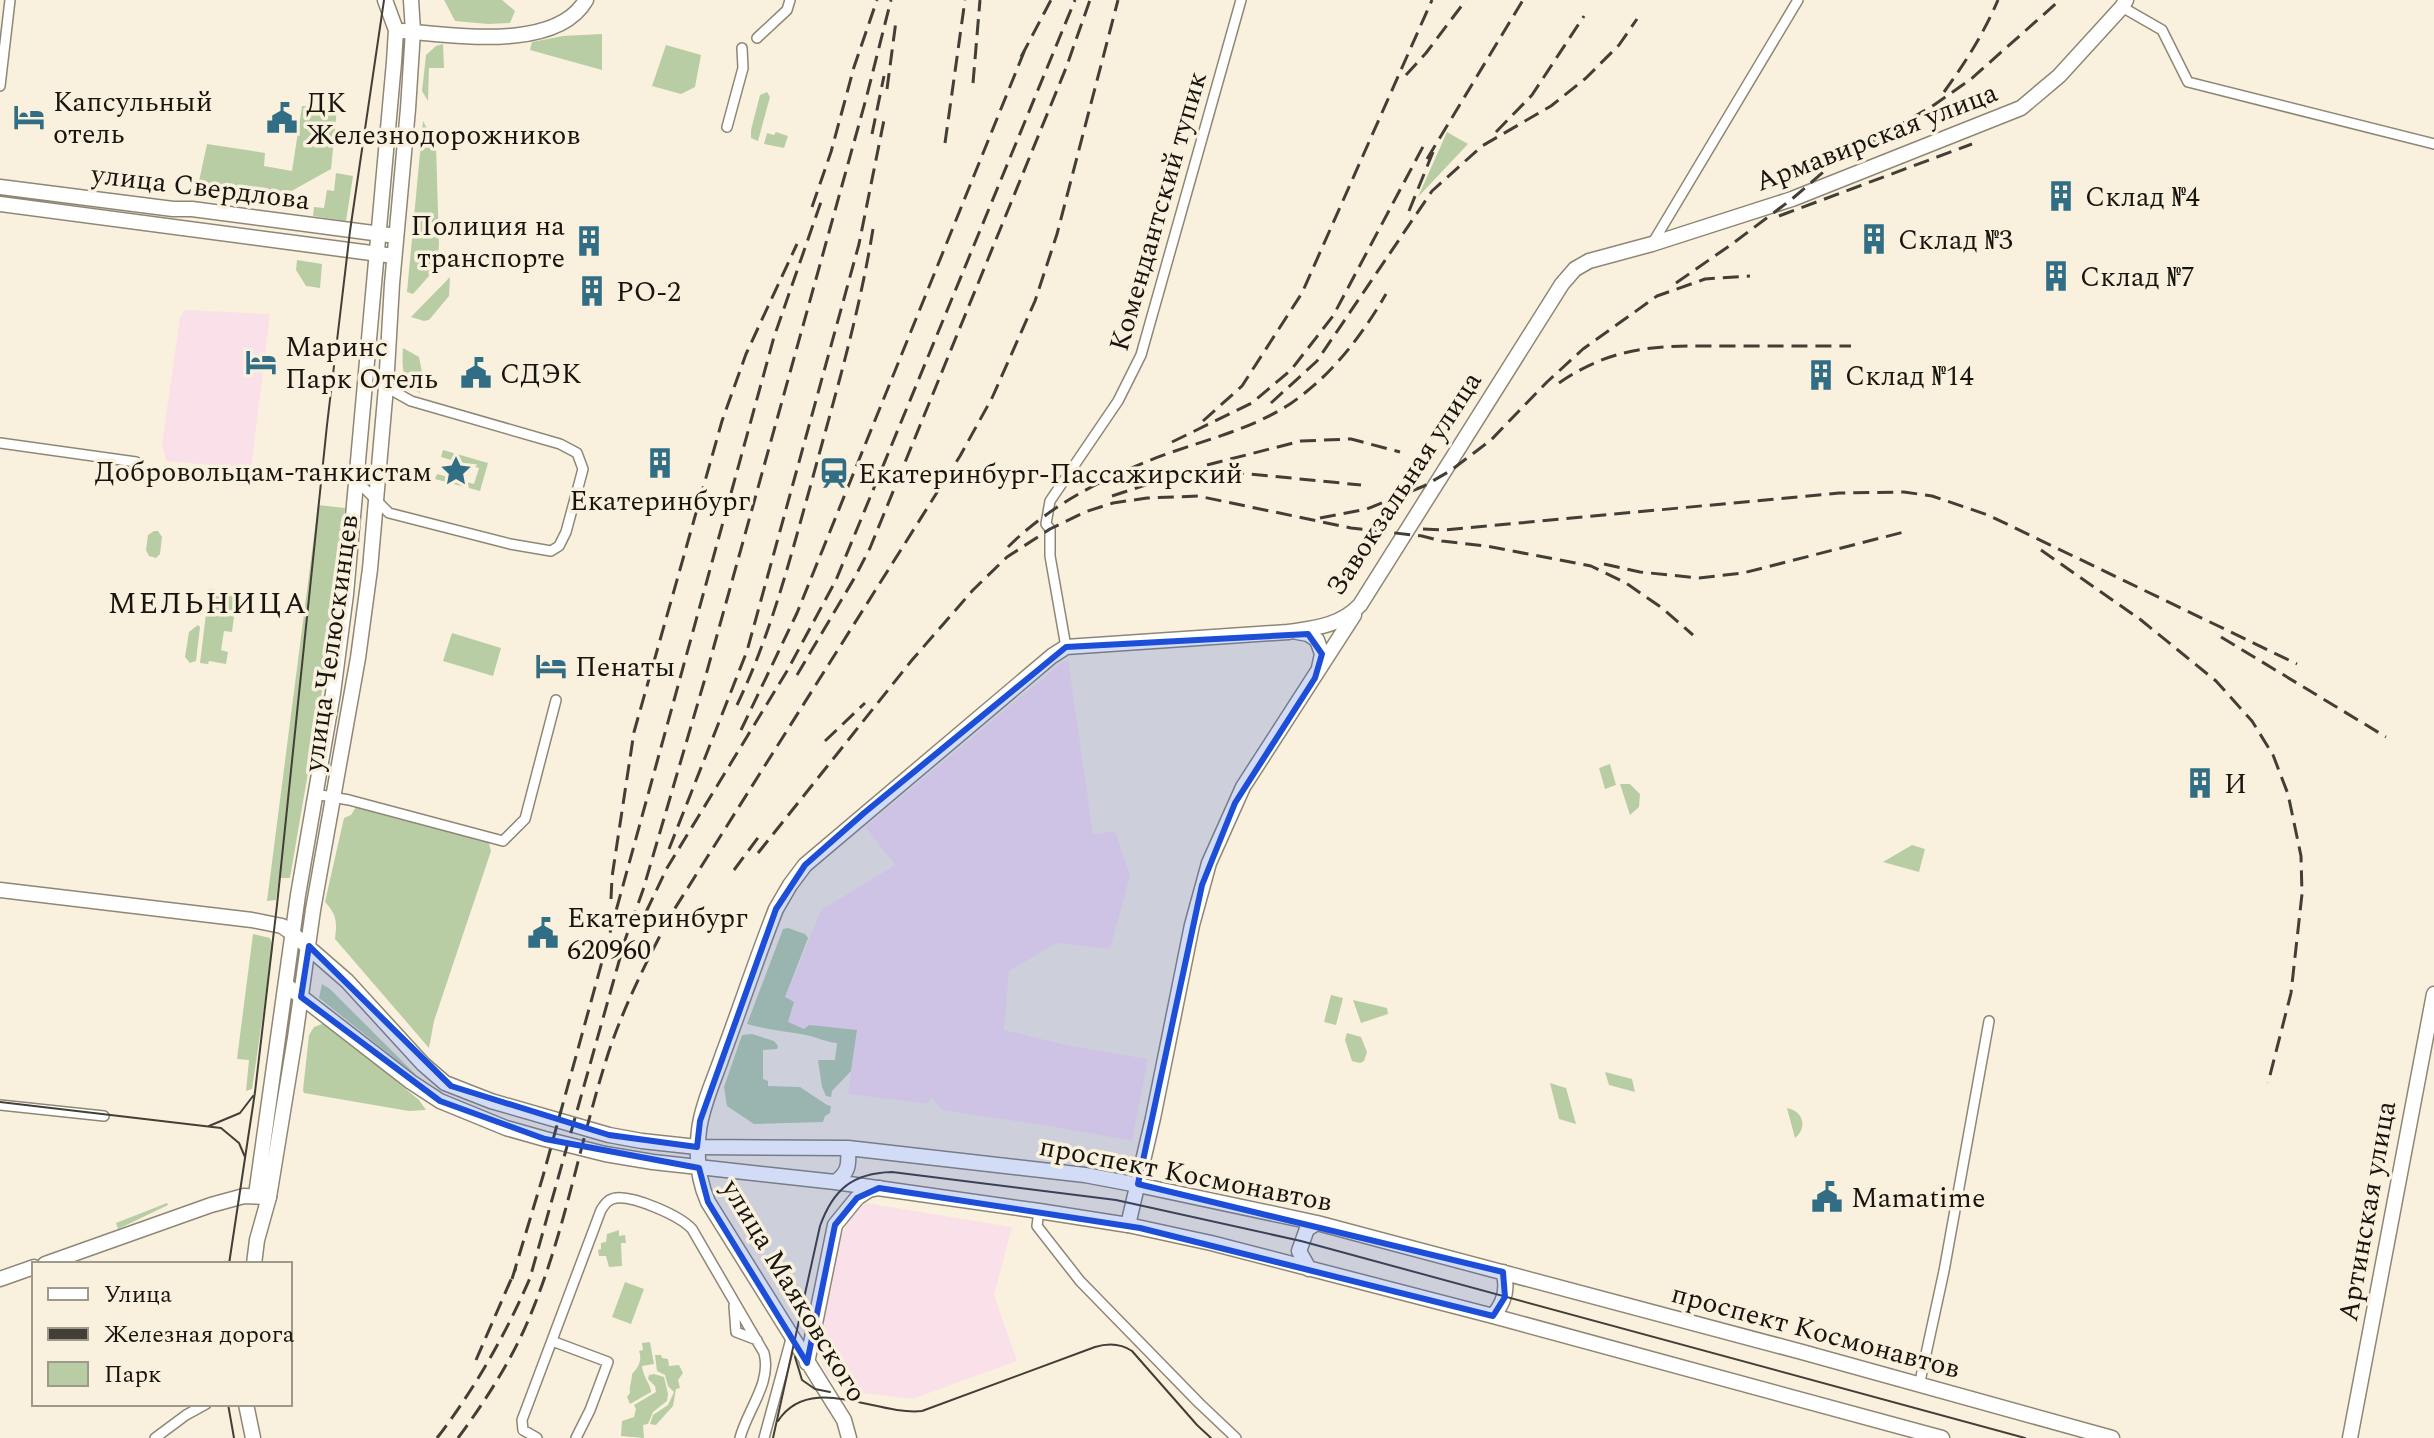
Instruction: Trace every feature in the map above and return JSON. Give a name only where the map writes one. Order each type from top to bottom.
[{"type":"main road","name":"улица Челюскинцев","points":[[254,1262],[286,985],[344,608],[396,30],[385,0]]},
{"type":"main road","name":"улица Челюскинцев","points":[[263,1196],[301,997],[313,910],[363,624],[377,502],[408,109],[413,31],[411,0]]},
{"type":"main road","points":[[396,30],[477,36],[537,32],[570,19],[586,0]]},
{"type":"main road","name":"Армавирская улица","points":[[1652,244],[1792,199],[2021,108],[2059,76],[2124,4]]},
{"type":"main road","name":"улица Свердлова","points":[[0,187],[396,236]]},
{"type":"main road","name":"улица Свердлова","points":[[0,204],[394,256]]},
{"type":"main road","name":"Завокзальная улица","points":[[1066,647],[1288,632],[1332,624],[1346,618],[1360,605],[1562,284],[1575,269],[1589,261],[1652,244]]},
{"type":"main road","points":[[1128,1225],[1192,925],[1209,863],[1243,787],[1360,605]]},
{"type":"main road","points":[[1288,632],[1308,634],[1319,644],[1321,660],[1315,678]]},
{"type":"main road","points":[[697,1147],[700,1121],[769,927],[795,876],[864,813],[1066,647]]},
{"type":"main road","name":"проспект Космонавтов","points":[[0,890],[282,926],[347,981],[423,1064],[451,1086],[491,1101],[609,1135],[697,1147],[848,1148],[1085,1175],[1138,1185],[1317,1223],[2112,1438]]},
{"type":"main road","points":[[286,985],[411,1082],[463,1111],[506,1128],[605,1154],[699,1168],[835,1182],[1128,1225],[1211,1243],[1493,1316],[1942,1438]]},
{"type":"main road","name":"Артинская улица","points":[[2350,1438],[2434,994]]},
{"type":"main road","name":"улица Маяковского","points":[[697,1147],[701,1186],[708,1202],[844,1420],[849,1438]]},
{"type":"main road","points":[[835,1182],[848,1167],[848,1148]]},
{"type":"main road","points":[[807,1363],[835,1225],[857,1198],[879,1188]]},
{"type":"main road","points":[[51,1262],[211,1205],[263,1196]]},
{"type":"main road","points":[[1309,1269],[1299,1251],[1307,1229],[1317,1223]]},
{"type":"main road","points":[[0,1279],[32,1268]]},
{"type":"main road","points":[[1493,1316],[1505,1297],[1503,1272]]},
{"type":"main road","points":[[246,1406],[253,1438]]},
{"type":"street","points":[[0,86],[10,0]]},
{"type":"street","points":[[757,38],[787,10],[790,0]]},
{"type":"street","name":"Комендантский тупик","points":[[1066,647],[1050,556],[1050,529],[1046,524],[1050,501],[1118,401],[1141,355],[1241,0]]},
{"type":"street","points":[[1652,244],[1798,0]]},
{"type":"street","points":[[2124,4],[2162,30],[2188,82],[2434,144]]},
{"type":"street","points":[[727,127],[743,68],[742,48]]},
{"type":"street","points":[[357,481],[389,513],[532,549],[551,551],[559,546],[566,532],[583,469],[577,453],[560,444],[411,401],[386,387]]},
{"type":"street","points":[[0,443],[136,462]]},
{"type":"street","points":[[315,794],[503,841],[525,819],[556,700]]},
{"type":"street","points":[[1919,1386],[1944,1271],[1989,1021]]},
{"type":"street","points":[[0,1105],[104,1116]]},
{"type":"street","points":[[537,1438],[523,1430],[522,1420],[601,1210],[611,1199],[630,1200],[685,1221],[699,1239],[757,1340],[766,1359],[765,1369],[740,1438]]},
{"type":"street","points":[[1039,1211],[1037,1226],[1080,1281],[1236,1438]]},
{"type":"street","points":[[764,1438],[791,1339]]},
{"type":"street","points":[[552,1341],[608,1362],[576,1438]]},
{"type":"street","points":[[155,1438],[202,1406]]},
{"type":"highlighted area","points":[[1308,634],[1322,654],[1315,678],[1235,803],[1202,885],[1138,1184],[1503,1272],[1505,1297],[1493,1316],[1140,1228],[879,1188],[857,1198],[835,1225],[807,1363],[708,1202],[699,1168],[545,1139],[440,1101],[301,997],[309,946],[451,1086],[609,1135],[697,1147],[700,1121],[776,909],[805,865],[864,813],[1066,647]]},
{"type":"shaded area","points":[[185,310],[270,314],[249,486],[211,482],[210,465],[166,461],[162,444],[180,318]]},
{"type":"shaded area","points":[[1068,660],[1093,834],[1115,831],[1130,876],[1110,949],[1057,943],[1009,971],[1004,1030],[1071,1046],[1148,1059],[1132,1141],[942,1110],[931,1097],[928,1104],[848,1094],[857,1031],[804,1029],[788,1022],[794,1003],[785,998],[821,910],[895,865],[865,827]]},
{"type":"shaded area","points":[[866,1203],[1012,1227],[994,1295],[1017,1361],[912,1399],[849,1391],[828,1376],[815,1348],[840,1239],[852,1213]]},
{"type":"green space","points":[[444,0],[502,0],[515,11],[510,23],[455,21]]},
{"type":"green space","points":[[602,34],[602,70],[530,50],[532,42],[563,36]]},
{"type":"green space","points":[[443,44],[444,68],[429,68],[428,101],[422,91],[426,55]]},
{"type":"green space","points":[[666,45],[701,55],[695,87],[681,94],[652,86]]},
{"type":"green space","points":[[767,92],[770,97],[758,141],[751,138],[751,130],[760,95]]},
{"type":"green space","points":[[302,106],[337,108],[331,169],[279,198],[198,186],[207,144],[265,153],[264,166],[292,171]]},
{"type":"green space","points":[[423,121],[436,146],[439,244],[437,267],[413,294],[407,292]]},
{"type":"green space","points":[[776,132],[788,136],[784,148],[764,144],[767,133],[774,135]]},
{"type":"green space","points":[[1447,132],[1468,144],[1418,197]]},
{"type":"green space","points":[[336,173],[353,176],[346,221],[313,216],[314,207],[324,208],[327,190],[334,191]]},
{"type":"green space","points":[[297,260],[322,264],[320,288],[306,286],[296,270]]},
{"type":"green space","points":[[450,277],[449,296],[429,320],[411,317]]},
{"type":"green space","points":[[403,348],[419,357],[423,377],[420,393],[406,380]]},
{"type":"green space","points":[[443,450],[488,463],[480,491],[435,479],[437,474],[474,484],[479,468],[441,457]]},
{"type":"green space","points":[[318,505],[345,508],[331,638],[290,878],[279,878],[276,900],[267,901]]},
{"type":"green space","points":[[154,531],[162,537],[160,554],[156,558],[149,556],[146,550],[148,535]]},
{"type":"green space","points":[[209,589],[237,593],[232,632],[224,631],[221,650],[228,652],[226,664],[200,663]]},
{"type":"green space","points":[[198,625],[196,661],[190,663],[185,657],[189,632]]},
{"type":"green space","points":[[452,633],[501,648],[493,676],[443,661]]},
{"type":"green space","points":[[1610,764],[1616,785],[1605,789],[1599,768]]},
{"type":"green space","points":[[1620,784],[1630,784],[1640,794],[1639,807],[1630,815]]},
{"type":"green space","points":[[357,805],[488,840],[491,851],[434,1021],[429,1048],[335,939],[335,919],[325,902],[344,818],[351,815]]},
{"type":"green space","points":[[1912,845],[1925,849],[1919,872],[1883,862]]},
{"type":"green space","points":[[788,928],[808,938],[785,997],[794,1002],[788,1022],[804,1029],[809,1025],[857,1030],[851,1071],[832,1091],[831,1097],[826,1096],[822,1087],[818,1060],[835,1060],[837,1043],[747,1024],[783,929]]},
{"type":"green space","points":[[253,934],[270,938],[273,947],[252,1089],[246,1091],[249,1060],[237,1059]]},
{"type":"green space","points":[[322,984],[330,989],[417,1076],[319,998]]},
{"type":"green space","points":[[1331,995],[1343,998],[1336,1025],[1324,1022]]},
{"type":"green space","points":[[1353,1000],[1387,1008],[1388,1014],[1361,1023]]},
{"type":"green space","points":[[322,1024],[331,1027],[419,1100],[426,1110],[409,1111],[304,1093],[309,1035],[314,1027]]},
{"type":"green space","points":[[1347,1033],[1361,1037],[1367,1052],[1364,1061],[1352,1061],[1345,1040]]},
{"type":"green space","points":[[752,1034],[774,1041],[778,1046],[777,1049],[763,1050],[763,1079],[768,1081],[768,1086],[800,1087],[831,1106],[823,1122],[754,1124],[727,1106],[724,1087],[742,1035]]},
{"type":"green space","points":[[1605,1072],[1632,1079],[1635,1092],[1609,1085]]},
{"type":"green space","points":[[1550,1083],[1566,1088],[1576,1124],[1559,1119]]},
{"type":"green space","points":[[1787,1108],[1797,1112],[1802,1120],[1795,1138]]},
{"type":"green space","points":[[168,1205],[118,1229],[116,1223]]},
{"type":"green space","points":[[619,1230],[619,1236],[625,1235],[626,1243],[621,1243],[622,1266],[609,1267],[606,1256],[599,1256],[598,1250],[601,1243],[606,1242],[607,1234]]},
{"type":"green space","points":[[625,1282],[644,1289],[631,1324],[612,1317]]},
{"type":"green space","points":[[650,1342],[654,1364],[642,1366],[651,1392],[630,1404],[627,1397],[632,1374],[640,1361],[639,1351],[643,1350],[642,1343]]},
{"type":"green space","points":[[655,1355],[668,1359],[669,1366],[679,1365],[683,1373],[678,1380],[680,1388],[676,1389],[673,1406],[656,1425],[650,1424],[653,1415],[668,1405],[674,1392],[668,1386],[665,1375],[657,1371]]},
{"type":"green space","points":[[649,1375],[664,1377],[667,1401],[653,1412],[648,1424],[643,1425],[644,1438],[621,1436],[622,1421],[634,1417],[634,1405],[656,1392],[648,1379]]},
{"type":"tram line","points":[[229,1262],[255,1092],[277,905],[350,231],[384,0]]},
{"type":"tram line","points":[[209,1126],[240,1113],[253,1096]]},
{"type":"tram line","points":[[0,1102],[221,1128],[239,1143],[245,1157]]},
{"type":"tram line","points":[[773,1438],[825,1213],[838,1193],[855,1180],[892,1172],[1116,1200],[1301,1241],[2025,1438]]},
{"type":"tram line","points":[[778,1421],[791,1407],[808,1399],[845,1400],[904,1411],[922,1411],[1095,1347],[1114,1344],[1132,1351],[1211,1438]]},
{"type":"tram line","points":[[795,1357],[802,1380],[815,1389],[830,1392]]},
{"type":"tram line","points":[[228,1406],[234,1438]]},
{"type":"railway","points":[[812,207],[877,0]]},
{"type":"railway","points":[[437,1438],[488,1361],[530,1278],[625,940],[643,890],[704,682],[891,0]]},
{"type":"railway","points":[[945,143],[965,0]]},
{"type":"railway","points":[[973,83],[980,0]]},
{"type":"railway","points":[[1021,57],[1051,0]]},
{"type":"railway","points":[[646,912],[667,868],[787,671],[836,580],[1075,0]]},
{"type":"railway","points":[[797,675],[870,548],[1066,68],[1090,0]]},
{"type":"railway","points":[[458,1438],[510,1359],[538,1296],[561,1227],[609,1051],[654,947],[672,913],[960,456],[992,398],[1035,301],[1057,234],[1118,0]]},
{"type":"railway","points":[[1203,421],[1242,386],[1302,293],[1432,0]]},
{"type":"railway","points":[[1406,75],[1466,0]]},
{"type":"railway","points":[[1427,159],[1523,0]]},
{"type":"railway","points":[[1944,92],[1974,48],[1998,0]]},
{"type":"railway","points":[[1676,283],[1792,199],[1829,167],[1934,105],[1971,79],[2060,0]]},
{"type":"railway","points":[[1496,132],[1532,95],[1584,16]]},
{"type":"railway","points":[[1271,403],[1317,361],[1432,191],[1482,146],[1551,106],[1586,78],[1619,45],[1637,19]]},
{"type":"railway","points":[[887,89],[896,21]]},
{"type":"railway","points":[[741,730],[797,613],[1026,47]]},
{"type":"railway","points":[[872,134],[884,76]]},
{"type":"railway","points":[[669,849],[747,651],[859,244],[884,120]]},
{"type":"railway","points":[[1172,442],[1252,403],[1291,370],[1333,316],[1426,141]]},
{"type":"railway","points":[[1779,216],[1972,144]]},
{"type":"railway","points":[[1409,211],[1433,152]]},
{"type":"railway","points":[[512,1279],[774,337],[822,199]]},
{"type":"railway","points":[[737,705],[770,624],[795,540],[861,294],[873,229]]},
{"type":"railway","points":[[611,899],[634,732],[722,421],[746,354],[797,244]]},
{"type":"railway","points":[[1320,518],[1367,509],[1424,486],[1450,471],[1491,440],[1583,349],[1657,296],[1705,279],[1750,276]]},
{"type":"railway","points":[[1008,547],[1039,520],[1091,487],[1148,461],[1256,422],[1290,404],[1319,381],[1344,355],[1386,294]]},
{"type":"railway","points":[[1559,383],[1602,360],[1644,349],[1851,346]]},
{"type":"railway","points":[[1207,465],[1301,441],[1351,439],[1400,452]]},
{"type":"railway","points":[[1112,496],[1188,471],[1210,470],[1361,485]]},
{"type":"railway","points":[[1423,529],[1445,530],[1839,493],[1904,492],[1932,496],[1988,515],[2297,664]]},
{"type":"railway","points":[[758,853],[912,660],[973,590],[1007,557],[1050,529],[1113,503],[1198,496],[1351,528],[1486,546],[1591,566],[1626,583],[1693,635]]},
{"type":"railway","points":[[1604,564],[1640,572],[1699,578],[1743,573],[1904,532]]},
{"type":"railway","points":[[2041,550],[2141,620],[2216,681],[2252,721],[2273,755],[2288,794],[2301,856],[2302,894],[2291,993],[2268,1083]]},
{"type":"railway","points":[[2221,637],[2386,737]]},
{"type":"railway","points":[[825,741],[865,703]]},
{"type":"railway","points":[[734,870],[760,835]]},
{"type":"railway","points":[[476,1360],[516,1268]]},
{"type":"place","name":"Капсульный отель","points":[[29,117]]},
{"type":"place","name":"ДК Железнодорожников","points":[[282,118]]},
{"type":"place","name":"Склад №4","points":[[2061,196]]},
{"type":"place","name":"Склад №3","points":[[1874,239]]},
{"type":"place","name":"Полиция на транспорте","points":[[589,241]]},
{"type":"place","name":"Склад №7","points":[[2056,276]]},
{"type":"place","name":"РО-2","points":[[592,291]]},
{"type":"place","name":"Маринс Парк Отель","points":[[261,362]]},
{"type":"place","name":"СДЭК","points":[[476,373]]},
{"type":"place","name":"Склад №14","points":[[1821,375]]},
{"type":"place","name":"Екатеринбург","points":[[660,463]]},
{"type":"place","name":"Добровольцам-танкистам","points":[[456,471]]},
{"type":"place","name":"Екатеринбург-Пассажирский","points":[[834,473]]},
{"type":"place","name":"Пенаты","points":[[551,666]]},
{"type":"place","name":"И","points":[[2200,783]]},
{"type":"place","name":"Екатеринбург 620960","points":[[543,933]]},
{"type":"place","name":"Mamatime","points":[[1827,1197]]},
{"type":"district","name":"МЕЛЬНИЦА","points":[[208,603]]}]
